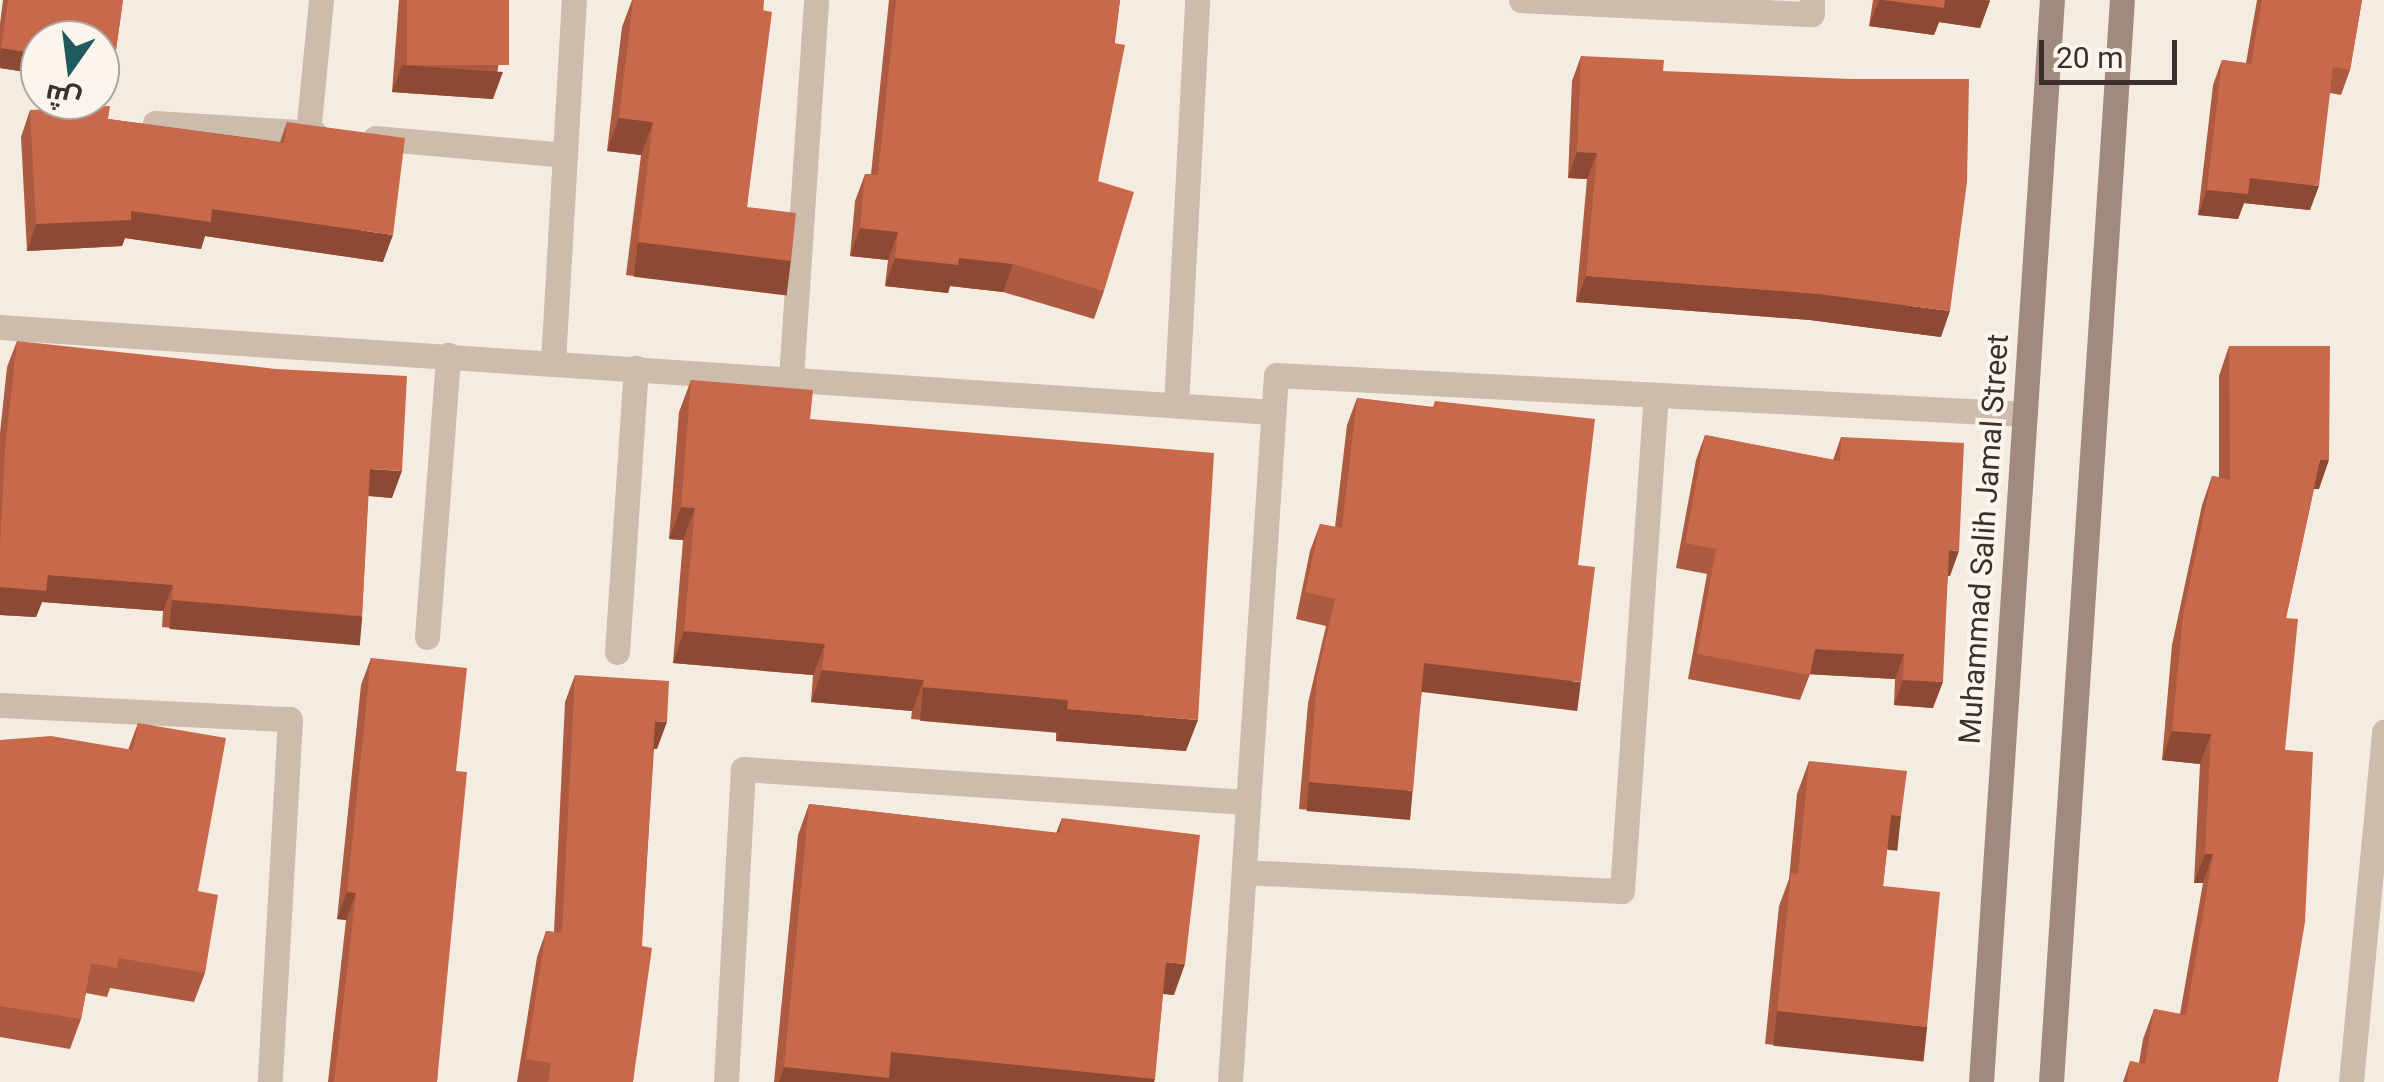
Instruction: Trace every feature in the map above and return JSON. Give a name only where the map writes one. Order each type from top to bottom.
[{"type":"street","points":[[308,132],[320,0]]},
{"type":"street","points":[[552,362],[574,0]]},
{"type":"street","points":[[791,378],[816,0]]},
{"type":"street","points":[[1176,405],[1197,0]]},
{"type":"street","points":[[1521,0],[1812,14],[1812,0]]},
{"type":"street","name":"Muhammad Salih Jamal Street","points":[[1981,1082],[2052,0]]},
{"type":"street","points":[[2051,1082],[2122,0]]},
{"type":"street","points":[[155,123],[565,155]]},
{"type":"street","points":[[0,328],[1272,412]]},
{"type":"street","points":[[427,637],[448,355]]},
{"type":"street","points":[[617,652],[636,368]]},
{"type":"street","points":[[1230,1082],[1276,376],[2025,414]]},
{"type":"street","points":[[1244,872],[1622,891],[1656,395]]},
{"type":"street","points":[[0,705],[290,719],[270,1082]]},
{"type":"street","points":[[2351,1082],[2384,732]]},
{"type":"street","points":[[726,1082],[743,769],[1247,802]]},
{"type":"building","points":[[8,0],[123,0],[120,21],[20,20],[20,51],[1,48]]},
{"type":"building","points":[[407,0],[509,0],[509,65],[407,65]]},
{"type":"building","points":[[633,0],[764,0],[762,10],[772,12],[747,207],[796,213],[791,261],[638,242],[653,122],[619,118]]},
{"type":"building","points":[[896,0],[1120,0],[1114,43],[1125,45],[1098,181],[1134,192],[1104,291],[1013,264],[959,258],[958,265],[895,258],[898,232],[860,228],[865,174],[878,175]]},
{"type":"building","points":[[1883,0],[1945,0],[1944,8]]},
{"type":"building","points":[[2262,0],[2362,0],[2350,70],[2333,67],[2319,186],[2250,178],[2248,194],[2207,190],[2222,60],[2251,64]]},
{"type":"building","points":[[1581,56],[1664,60],[1663,71],[1851,79],[1969,79],[1967,182],[1950,311],[1819,294],[1586,276],[1597,153],[1577,152]]},
{"type":"building","points":[[31,120],[115,120],[284,143],[287,122],[405,138],[393,235],[212,209],[211,222],[131,211],[131,220],[36,224]]},
{"type":"building","points":[[17,341],[276,369],[407,376],[402,471],[370,469],[362,616],[172,600],[173,585],[48,575],[46,591],[0,587],[5,450]]},
{"type":"building","points":[[2229,346],[2330,346],[2329,460],[2320,460],[2286,618],[2298,619],[2285,750],[2313,752],[2305,922],[2278,1082],[2127,1082],[2130,1061],[2145,1064],[2154,1009],[2186,1015],[2213,854],[2205,854],[2211,734],[2172,731],[2183,615],[2212,476],[2230,480]]},
{"type":"building","points":[[691,380],[813,390],[810,419],[1214,453],[1198,720],[1067,709],[1068,700],[923,687],[924,680],[822,670],[825,644],[684,631],[695,508],[681,507]]},
{"type":"building","points":[[1357,398],[1434,408],[1435,401],[1595,419],[1578,565],[1595,567],[1581,682],[1424,663],[1413,791],[1309,782],[1317,677],[1335,599],[1305,592],[1320,524],[1342,528]]},
{"type":"building","points":[[1705,435],[1840,461],[1841,437],[1964,443],[1959,551],[1949,550],[1943,682],[1903,680],[1904,654],[1815,649],[1810,675],[1697,654],[1716,549],[1685,543]]},
{"type":"building","points":[[371,658],[467,668],[456,771],[467,772],[437,1082],[334,1082],[356,893],[347,892]]},
{"type":"building","points":[[575,675],[669,681],[667,722],[655,721],[642,946],[652,948],[633,1082],[548,1082],[551,1063],[526,1059],[546,931],[562,933]]},
{"type":"building","points":[[138,723],[226,738],[198,891],[218,895],[205,973],[119,958],[117,968],[91,963],[81,1019],[0,1006],[0,740],[51,736],[133,750]]},
{"type":"building","points":[[1809,761],[1907,771],[1901,816],[1891,815],[1883,886],[1940,892],[1927,1027],[1777,1011],[1791,873],[1798,874]]},
{"type":"building","points":[[809,804],[1060,833],[1062,818],[1200,835],[1185,964],[1166,962],[1155,1079],[891,1052],[889,1078],[784,1067]]}]
